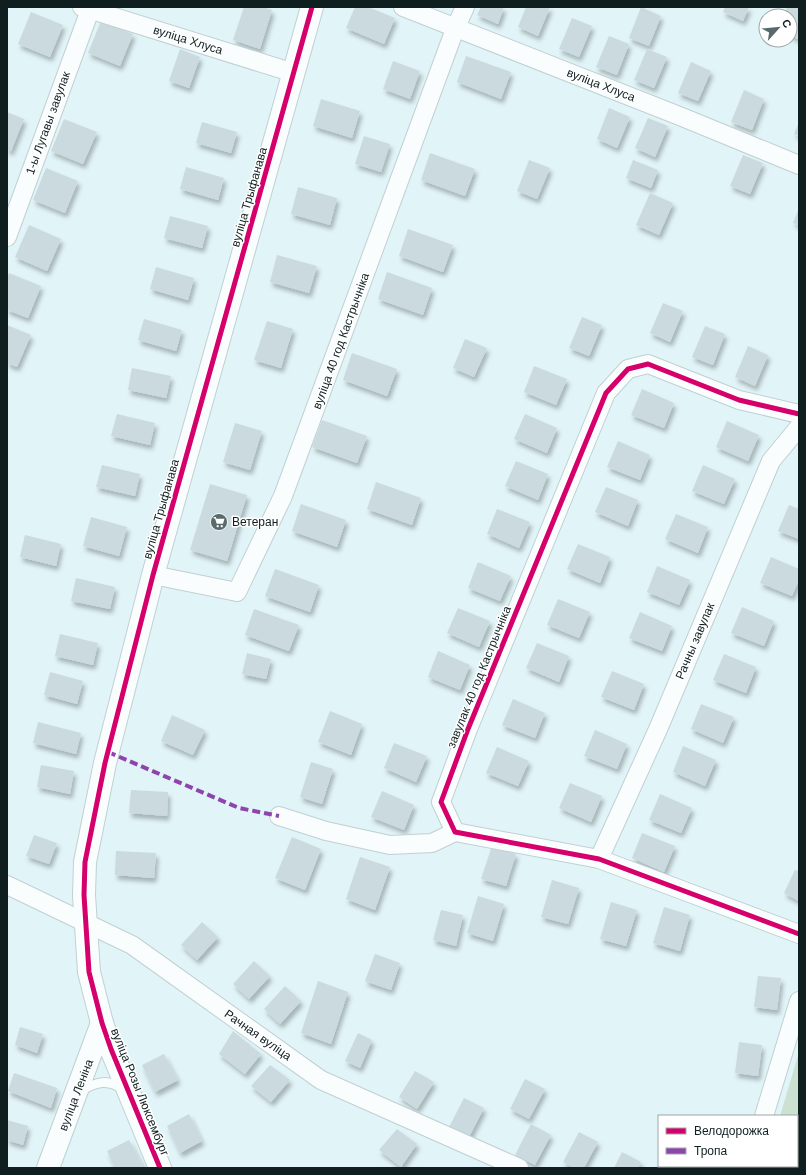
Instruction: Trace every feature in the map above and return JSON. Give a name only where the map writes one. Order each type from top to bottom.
[{"type":"street","name":"вуліца Трыфанава","points":[[102,1023],[89,972],[85,923],[85,862],[94,816],[105,763],[153,575],[312,7]]},
{"type":"street","name":"вуліца Хлуса","points":[[403,7],[682,117],[799,165]]},
{"type":"street","name":"вуліца 40 год Кастрычніка","points":[[153,575],[237,592],[283,496],[455,28],[465,7]]},
{"type":"street","name":"вуліца Хлуса","points":[[86,8],[294,73]]},
{"type":"street","name":"1-ы Лугавы завулак","points":[[7,237],[86,8]]},
{"type":"street","name":"завулак 40 год Кастрычніка","points":[[455,832],[441,802],[468,729],[606,393],[628,369],[648,364],[739,400],[799,414]]},
{"type":"street","name":"Рачны завулак","points":[[599,860],[658,727],[771,461],[799,427]]},
{"type":"street","points":[[279,816],[326,831],[390,845],[432,843],[455,832],[599,860],[799,934]]},
{"type":"street","name":"Рачная вуліца","points":[[7,885],[132,945],[321,1080],[519,1168]]},
{"type":"street","points":[[764,1115],[799,1001]]},
{"type":"street","name":"вуліца Леніна","points":[[48,1168],[102,1023]]},
{"type":"street","name":"вуліца Розы Люксембург","points":[[102,1023],[160,1168]]},
{"type":"lane","points":[[76,1094],[92,1084],[106,1082],[117,1085],[130,1096]]},
{"type":"green space","points":[[799,1052],[799,1168],[765,1168],[798,1167],[798,1115],[780,1115]]},
{"type":"building","points":[[244,7],[263,7],[272,10],[260,49],[233,40]]},
{"type":"building","points":[[355,7],[368,7],[395,18],[384,44],[346,28]]},
{"type":"building","points":[[481,7],[504,7],[498,24],[477,15]]},
{"type":"building","points":[[526,7],[550,7],[538,36],[518,27]]},
{"type":"building","points":[[641,7],[661,16],[649,46],[629,38]]},
{"type":"building","points":[[725,7],[749,7],[743,21],[723,12]]},
{"type":"building","points":[[799,7],[798,39],[798,8],[787,8]]},
{"type":"building","points":[[31,12],[63,25],[50,57],[18,44]]},
{"type":"building","points":[[572,18],[592,26],[579,57],[559,49]]},
{"type":"building","points":[[101,21],[133,34],[120,66],[88,53]]},
{"type":"building","points":[[609,36],[629,44],[617,75],[596,67]]},
{"type":"building","points":[[180,49],[200,57],[189,88],[169,81]]},
{"type":"building","points":[[647,49],[667,57],[654,88],[634,80]]},
{"type":"building","points":[[466,56],[511,72],[501,99],[457,82]]},
{"type":"building","points":[[393,61],[420,71],[410,99],[383,89]]},
{"type":"building","points":[[691,62],[711,71],[698,101],[678,93]]},
{"type":"building","points":[[744,90],[764,99],[752,130],[731,122]]},
{"type":"building","points":[[321,99],[360,111],[352,138],[313,126]]},
{"type":"building","points":[[609,108],[630,117],[617,148],[597,139]]},
{"type":"building","points":[[7,112],[24,119],[11,151],[7,150]]},
{"type":"building","points":[[648,118],[668,126],[655,157],[635,148]]},
{"type":"building","points":[[64,119],[97,132],[83,164],[51,151]]},
{"type":"building","points":[[202,122],[237,132],[231,153],[196,143]]},
{"type":"building","points":[[799,122],[799,136],[794,134]]},
{"type":"building","points":[[364,136],[390,144],[381,172],[355,164]]},
{"type":"building","points":[[430,153],[475,169],[465,196],[421,180]]},
{"type":"building","points":[[743,155],[763,163],[750,194],[730,186]]},
{"type":"building","points":[[529,160],[550,168],[537,199],[517,191]]},
{"type":"building","points":[[633,160],[658,170],[651,188],[626,178]]},
{"type":"building","points":[[186,167],[224,178],[218,200],[180,189]]},
{"type":"building","points":[[46,168],[78,181],[65,213],[33,200]]},
{"type":"building","points":[[298,187],[337,198],[330,225],[291,214]]},
{"type":"building","points":[[650,193],[673,203],[659,235],[636,225]]},
{"type":"building","points":[[799,208],[799,225],[793,223]]},
{"type":"building","points":[[170,216],[208,226],[202,248],[164,238]]},
{"type":"building","points":[[29,225],[61,239],[47,271],[15,257]]},
{"type":"building","points":[[408,229],[453,245],[443,272],[399,256]]},
{"type":"building","points":[[277,255],[317,266],[309,293],[270,282]]},
{"type":"building","points":[[156,267],[194,278],[188,300],[150,289]]},
{"type":"building","points":[[387,272],[432,288],[423,315],[378,299]]},
{"type":"building","points":[[9,273],[41,286],[28,318],[7,310],[7,278]]},
{"type":"building","points":[[663,303],[683,311],[670,342],[650,333]]},
{"type":"building","points":[[582,317],[602,325],[589,356],[569,348]]},
{"type":"building","points":[[144,319],[182,330],[176,351],[138,340]]},
{"type":"building","points":[[267,321],[293,329],[281,368],[254,360]]},
{"type":"building","points":[[7,325],[31,335],[17,367],[7,363]]},
{"type":"building","points":[[705,326],[725,334],[713,365],[692,357]]},
{"type":"building","points":[[465,339],[487,348],[474,377],[453,368]]},
{"type":"building","points":[[748,346],[768,355],[755,386],[735,377]]},
{"type":"building","points":[[352,353],[397,369],[387,396],[343,380]]},
{"type":"building","points":[[534,366],[567,379],[556,405],[524,392]]},
{"type":"building","points":[[132,368],[171,376],[166,398],[128,390]]},
{"type":"building","points":[[642,389],[674,403],[664,428],[631,415]]},
{"type":"building","points":[[117,414],[155,423],[150,445],[111,436]]},
{"type":"building","points":[[525,414],[557,428],[547,453],[514,439]]},
{"type":"building","points":[[322,420],[367,436],[357,463],[312,447]]},
{"type":"building","points":[[727,421],[759,435],[748,461],[716,447]]},
{"type":"building","points":[[235,423],[262,431],[250,470],[223,462]]},
{"type":"building","points":[[618,441],[650,455],[640,480],[607,467]]},
{"type":"building","points":[[516,461],[548,474],[538,500],[505,486]]},
{"type":"building","points":[[102,465],[140,474],[135,496],[96,487]]},
{"type":"building","points":[[703,465],[735,479],[724,504],[692,491]]},
{"type":"building","points":[[376,482],[421,498],[412,525],[367,509]]},
{"type":"building","name":"Ветеран","points":[[210,484],[247,495],[227,561],[190,550]]},
{"type":"building","points":[[606,487],[638,500],[628,526],[595,512]]},
{"type":"building","points":[[301,504],[346,520],[337,547],[292,531]]},
{"type":"building","points":[[789,505],[799,509],[799,539],[778,531]]},
{"type":"building","points":[[497,509],[530,522],[519,548],[487,534]]},
{"type":"building","points":[[676,514],[708,527],[698,553],[665,539]]},
{"type":"building","points":[[91,517],[127,527],[119,556],[83,546]]},
{"type":"building","points":[[25,535],[61,544],[56,566],[20,557]]},
{"type":"building","points":[[578,544],[610,557],[600,583],[567,569]]},
{"type":"building","points":[[771,557],[799,569],[799,580],[792,596],[760,583]]},
{"type":"building","points":[[478,562],[511,576],[500,601],[468,588]]},
{"type":"building","points":[[657,566],[690,580],[679,605],[647,592]]},
{"type":"building","points":[[275,569],[319,585],[310,612],[265,596]]},
{"type":"building","points":[[76,578],[115,587],[110,609],[71,601]]},
{"type":"building","points":[[558,599],[590,612],[579,638],[547,625]]},
{"type":"building","points":[[742,607],[774,621],[764,646],[731,633]]},
{"type":"building","points":[[458,608],[490,621],[479,647],[447,633]]},
{"type":"building","points":[[254,609],[299,625],[289,651],[245,635]]},
{"type":"building","points":[[640,612],[672,626],[662,651],[629,638]]},
{"type":"building","points":[[60,634],[98,643],[93,665],[55,656]]},
{"type":"building","points":[[537,643],[569,656],[559,682],[526,668]]},
{"type":"building","points":[[438,651],[470,665],[460,690],[428,677]]},
{"type":"building","points":[[247,653],[271,659],[266,679],[242,674]]},
{"type":"building","points":[[724,654],[756,667],[746,693],[713,680]]},
{"type":"building","points":[[612,671],[644,684],[634,710],[601,697]]},
{"type":"building","points":[[50,672],[83,681],[77,704],[44,695]]},
{"type":"building","points":[[513,699],[545,713],[535,738],[502,725]]},
{"type":"building","points":[[701,704],[734,717],[723,743],[691,729]]},
{"type":"building","points":[[330,711],[362,724],[351,755],[318,742]]},
{"type":"building","points":[[172,715],[205,730],[193,755],[161,741]]},
{"type":"building","points":[[38,722],[81,733],[76,754],[33,743]]},
{"type":"building","points":[[595,730],[627,744],[617,769],[584,756]]},
{"type":"building","points":[[394,743],[427,756],[416,782],[384,768]]},
{"type":"building","points":[[683,746],[716,760],[705,786],[673,772]]},
{"type":"building","points":[[497,747],[529,761],[518,786],[486,773]]},
{"type":"building","points":[[311,762],[333,769],[322,804],[300,797]]},
{"type":"building","points":[[41,765],[74,771],[70,794],[37,787]]},
{"type":"building","points":[[570,783],[602,796],[591,822],[559,808]]},
{"type":"building","points":[[131,790],[168,792],[167,816],[129,813]]},
{"type":"building","points":[[382,791],[414,805],[404,830],[371,817]]},
{"type":"building","points":[[660,794],[692,808],[681,833],[649,820]]},
{"type":"building","points":[[642,833],[675,846],[664,872],[632,858]]},
{"type":"building","points":[[34,835],[57,843],[49,864],[26,856]]},
{"type":"building","points":[[292,837],[321,849],[305,890],[275,878]]},
{"type":"building","points":[[492,846],[516,854],[506,886],[481,879]]},
{"type":"building","points":[[116,851],[156,853],[154,878],[115,875]]},
{"type":"building","points":[[360,857],[390,867],[375,910],[346,899]]},
{"type":"building","points":[[795,870],[799,871],[799,901],[784,893]]},
{"type":"building","points":[[552,880],[579,888],[568,924],[541,917]]},
{"type":"building","points":[[478,896],[504,904],[493,941],[467,933]]},
{"type":"building","points":[[611,902],[637,910],[626,946],[600,939]]},
{"type":"building","points":[[664,907],[690,915],[680,951],[653,943]]},
{"type":"building","points":[[441,910],[463,915],[456,946],[433,940]]},
{"type":"building","points":[[202,922],[218,937],[197,960],[181,945]]},
{"type":"building","points":[[375,954],[400,963],[391,990],[365,981]]},
{"type":"building","points":[[254,961],[270,976],[249,999],[233,984]]},
{"type":"building","points":[[758,976],[781,978],[777,1010],[754,1007]]},
{"type":"building","points":[[318,981],[348,992],[331,1044],[301,1033]]},
{"type":"building","points":[[285,986],[301,1001],[280,1024],[264,1009]]},
{"type":"building","points":[[20,1027],[43,1034],[37,1053],[15,1045]]},
{"type":"building","points":[[233,1031],[261,1054],[245,1074],[219,1054]]},
{"type":"building","points":[[358,1033],[372,1040],[360,1068],[345,1061]]},
{"type":"building","points":[[739,1042],[762,1045],[758,1076],[735,1073]]},
{"type":"building","points":[[164,1054],[178,1080],[155,1092],[142,1065]]},
{"type":"building","points":[[270,1065],[290,1080],[271,1102],[251,1086]]},
{"type":"building","points":[[415,1071],[434,1082],[417,1109],[399,1097]]},
{"type":"building","points":[[14,1073],[57,1088],[51,1108],[8,1091]]},
{"type":"building","points":[[525,1079],[545,1089],[529,1119],[510,1109]]},
{"type":"building","points":[[464,1098],[484,1108],[468,1139],[448,1129]]},
{"type":"building","points":[[189,1114],[202,1141],[180,1153],[167,1126]]},
{"type":"building","points":[[7,1120],[28,1126],[23,1145],[7,1140]]},
{"type":"building","points":[[531,1124],[551,1135],[535,1165],[515,1155]]},
{"type":"building","points":[[397,1129],[417,1144],[401,1167],[379,1150]]},
{"type":"building","points":[[579,1132],[598,1142],[584,1168],[574,1168],[563,1162]]},
{"type":"building","points":[[129,1140],[143,1166],[139,1168],[115,1168],[107,1151]]},
{"type":"building","points":[[622,1152],[641,1162],[638,1168],[614,1168]]},
{"type":"building","points":[[706,1167],[729,1167],[729,1168]]},
{"type":"marked path","points":[[108,752],[239,808],[279,816]]},
{"type":"cycle path","points":[[160,1168],[111,1049],[102,1023],[89,972],[84,895],[85,862],[105,763],[153,575],[312,7]]},
{"type":"cycle path","points":[[799,414],[739,400],[648,364],[628,369],[606,393],[468,729],[441,802],[455,832],[599,859],[799,934]]},
{"type":"place","name":"Ветеран","points":[[219,522]]}]
